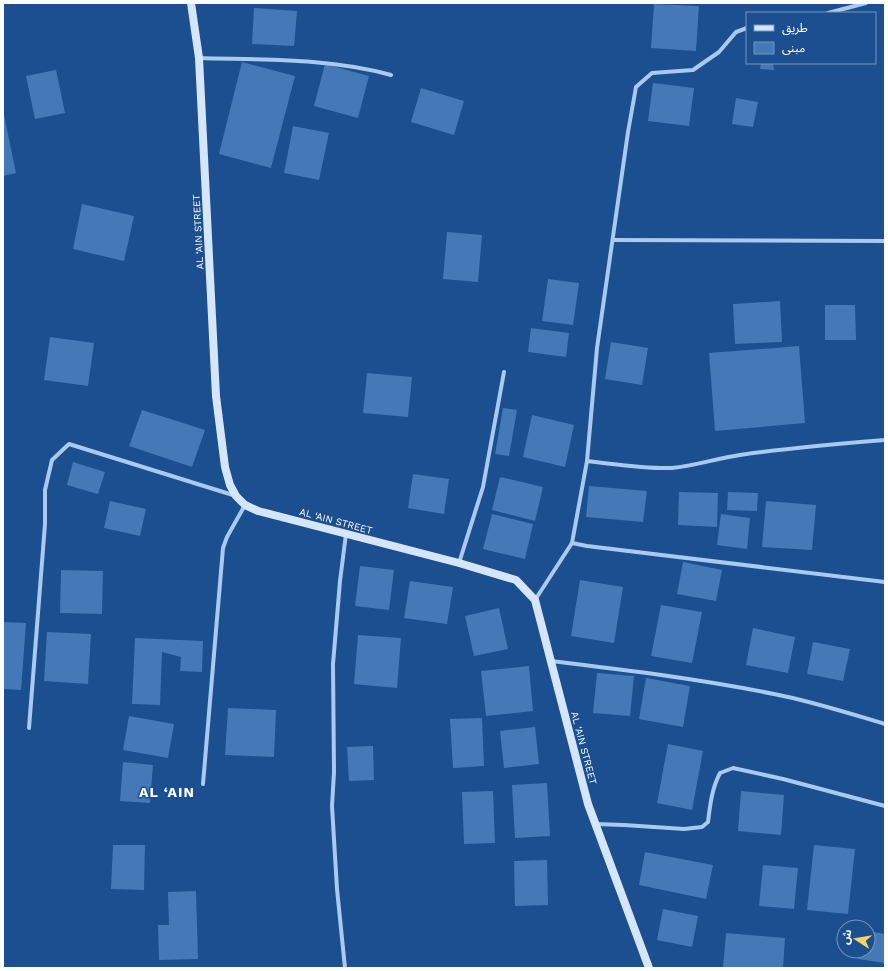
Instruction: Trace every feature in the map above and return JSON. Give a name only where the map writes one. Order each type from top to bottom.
[{"type":"street","name":"AL ‘AIN STREET","points":[[190,3],[199,58],[216,396],[224,467],[230,485],[236,496],[245,505],[258,510],[459,563],[516,580],[535,600],[588,804],[649,968]]},
{"type":"street","points":[[832,12],[866,3]]},
{"type":"street","points":[[535,600],[572,542],[587,461],[597,348],[628,132],[636,87],[652,73],[693,70],[719,52],[736,32],[746,28]]},
{"type":"street","points":[[199,58],[325,62],[367,69],[391,75]]},
{"type":"street","points":[[613,240],[885,241]]},
{"type":"street","points":[[459,563],[483,486],[504,372]]},
{"type":"street","points":[[587,461],[672,468],[739,455],[885,440]]},
{"type":"street","points":[[29,728],[45,524],[45,490],[52,460],[70,444],[236,496]]},
{"type":"street","points":[[203,784],[223,548],[227,537],[245,505]]},
{"type":"street","points":[[345,968],[337,889],[332,806],[334,772],[334,664],[340,581],[346,534]]},
{"type":"street","points":[[572,542],[595,547],[885,582]]},
{"type":"street","points":[[551,661],[642,672],[776,694],[885,724]]},
{"type":"street","points":[[596,824],[674,829],[702,827],[708,822],[709,809],[715,781],[720,773],[732,768],[782,779],[885,806]]},
{"type":"building","points":[[654,4],[699,6],[696,51],[651,48]]},
{"type":"building","points":[[254,8],[297,11],[294,46],[252,44]]},
{"type":"building","points":[[242,62],[295,76],[271,168],[219,154]]},
{"type":"building","points":[[325,64],[369,76],[358,118],[314,106]]},
{"type":"building","points":[[761,64],[773,64],[774,70],[760,69]]},
{"type":"building","points":[[56,70],[65,113],[35,119],[26,76]]},
{"type":"building","points":[[653,83],[694,88],[689,126],[648,121]]},
{"type":"building","points":[[421,88],[464,101],[454,135],[411,122]]},
{"type":"building","points":[[736,98],[758,102],[753,127],[732,124]]},
{"type":"building","points":[[3,110],[16,173],[3,176]]},
{"type":"building","points":[[293,126],[329,133],[319,180],[284,173]]},
{"type":"building","points":[[82,204],[134,216],[124,261],[73,249]]},
{"type":"building","points":[[447,232],[482,235],[478,282],[443,279]]},
{"type":"building","points":[[548,279],[579,283],[573,325],[542,321]]},
{"type":"building","points":[[780,301],[782,342],[735,344],[733,304]]},
{"type":"building","points":[[825,305],[855,305],[856,340],[825,340]]},
{"type":"building","points":[[531,328],[569,333],[566,357],[528,352]]},
{"type":"building","points":[[50,337],[94,343],[88,386],[44,380]]},
{"type":"building","points":[[611,342],[648,348],[642,385],[605,379]]},
{"type":"building","points":[[799,346],[805,423],[715,431],[709,353]]},
{"type":"building","points":[[367,373],[412,377],[408,417],[363,413]]},
{"type":"building","points":[[503,408],[517,410],[509,456],[495,454]]},
{"type":"building","points":[[142,410],[205,430],[192,467],[129,446]]},
{"type":"building","points":[[532,415],[574,425],[565,467],[523,457]]},
{"type":"building","points":[[73,462],[105,472],[98,494],[67,485]]},
{"type":"building","points":[[413,474],[449,479],[444,514],[408,508]]},
{"type":"building","points":[[500,477],[543,487],[535,521],[492,510]]},
{"type":"building","points":[[589,486],[647,491],[643,522],[586,517]]},
{"type":"building","points":[[679,492],[718,493],[717,527],[678,525]]},
{"type":"building","points":[[728,492],[758,493],[757,511],[727,510]]},
{"type":"building","points":[[110,501],[146,509],[140,536],[104,528]]},
{"type":"building","points":[[766,501],[816,505],[812,550],[762,547]]},
{"type":"building","points":[[492,514],[533,524],[525,559],[483,549]]},
{"type":"building","points":[[721,514],[750,518],[747,549],[717,545]]},
{"type":"building","points":[[683,562],[722,570],[716,601],[677,594]]},
{"type":"building","points":[[360,566],[394,570],[389,610],[355,606]]},
{"type":"building","points":[[61,570],[103,571],[102,614],[60,613]]},
{"type":"building","points":[[580,580],[623,587],[614,643],[571,636]]},
{"type":"building","points":[[410,581],[453,587],[447,624],[404,618]]},
{"type":"building","points":[[661,605],[702,612],[692,663],[651,656]]},
{"type":"building","points":[[499,608],[508,649],[474,656],[465,616]]},
{"type":"building","points":[[3,622],[26,623],[21,690],[3,689]]},
{"type":"building","points":[[753,628],[795,637],[788,673],[746,665]]},
{"type":"building","points":[[47,632],[91,634],[88,684],[44,681]]},
{"type":"building","points":[[358,635],[401,638],[397,688],[354,684]]},
{"type":"building","points":[[135,638],[203,641],[202,672],[180,671],[181,657],[162,652],[160,705],[132,704]]},
{"type":"building","points":[[813,642],[850,649],[843,681],[807,674]]},
{"type":"building","points":[[529,666],[533,711],[486,716],[481,671]]},
{"type":"building","points":[[597,673],[634,676],[630,716],[593,713]]},
{"type":"building","points":[[646,678],[690,686],[683,727],[639,719]]},
{"type":"building","points":[[228,708],[276,710],[274,757],[225,755]]},
{"type":"building","points":[[129,716],[174,724],[168,758],[123,750]]},
{"type":"building","points":[[482,718],[484,766],[453,768],[450,719]]},
{"type":"building","points":[[535,727],[539,764],[504,768],[500,731]]},
{"type":"building","points":[[668,744],[703,751],[692,810],[657,803]]},
{"type":"building","points":[[373,746],[374,780],[349,781],[347,747]]},
{"type":"building","points":[[123,762],[153,765],[150,803],[120,801]]},
{"type":"building","points":[[547,783],[550,836],[515,838],[512,785]]},
{"type":"building","points":[[493,791],[495,843],[464,844],[462,792]]},
{"type":"building","points":[[741,791],[784,795],[781,835],[738,831]]},
{"type":"building","points":[[113,845],[145,845],[144,890],[111,889]]},
{"type":"building","points":[[814,845],[855,849],[848,914],[807,910]]},
{"type":"building","points":[[645,852],[713,865],[706,899],[639,885]]},
{"type":"building","points":[[547,860],[548,905],[515,906],[514,861]]},
{"type":"building","points":[[763,865],[798,868],[794,909],[759,906]]},
{"type":"building","points":[[196,891],[198,959],[159,960],[158,925],[169,925],[168,892]]},
{"type":"building","points":[[663,909],[698,916],[692,947],[657,940]]},
{"type":"building","points":[[876,932],[885,934],[885,963],[858,959],[876,959]]},
{"type":"building","points":[[726,933],[785,938],[783,968],[723,968]]},
{"type":"district","name":"AL ‘AIN","points":[[167,792]]}]
